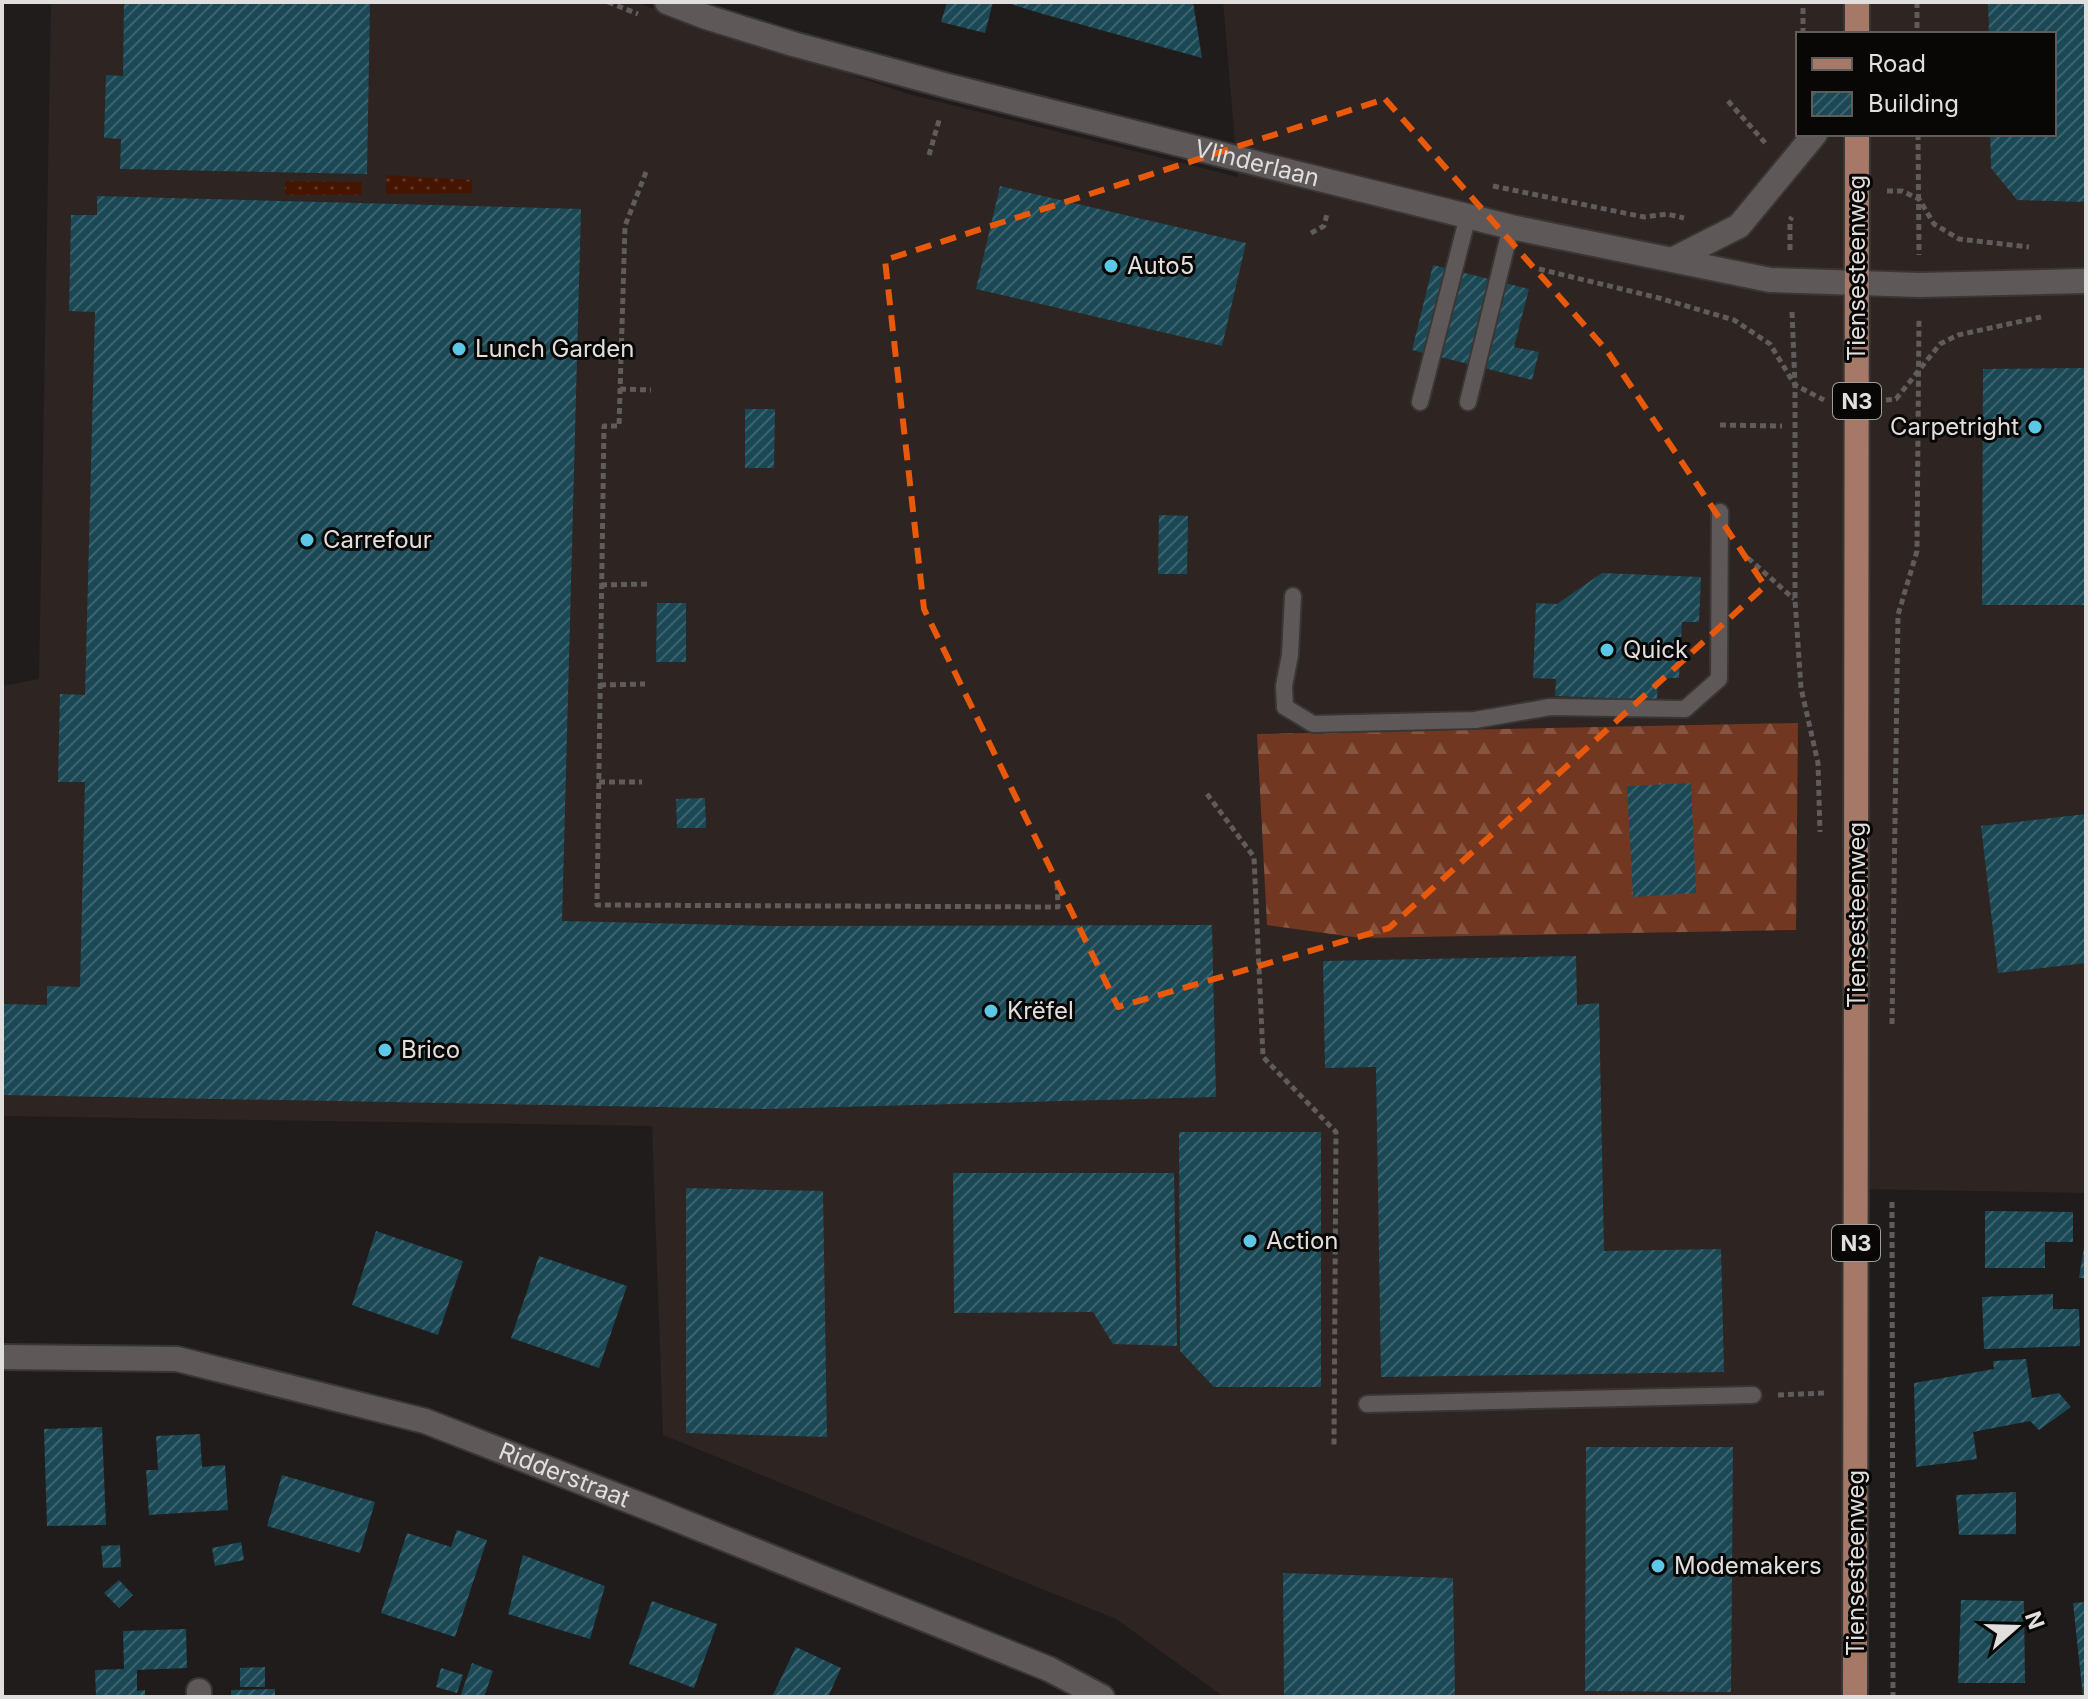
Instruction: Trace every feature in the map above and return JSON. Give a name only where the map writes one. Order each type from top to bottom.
[{"type":"main road","points":[[1857,2],[1857,32]]},
{"type":"main road","name":"Tiensesteenweg","points":[[1855,1697],[1857,136]]},
{"type":"street","name":"Vlinderlaan","points":[[667,2],[793,44],[948,86],[1511,227],[1770,280],[1919,285],[2086,281]]},
{"type":"street","points":[[1674,259],[1739,226],[1813,136]]},
{"type":"street","name":"Ridderstraat","points":[[2,1357],[177,1359],[425,1421],[1049,1669],[1102,1697]]},
{"type":"lane","points":[[1420,402],[1468,216]]},
{"type":"lane","points":[[1468,402],[1511,227]]},
{"type":"lane","points":[[1293,596],[1290,655],[1284,686],[1285,707],[1313,724],[1475,720],[1550,707],[1685,709],[1719,679],[1720,512]]},
{"type":"lane","points":[[1367,1404],[1753,1395]]},
{"type":"path","points":[[1803,2],[1803,32]]},
{"type":"path","points":[[1917,2],[1917,32]]},
{"type":"path","points":[[1728,101],[1771,148]]},
{"type":"path","points":[[929,155],[940,116]]},
{"type":"path","points":[[1918,136],[1919,236]]},
{"type":"path","points":[[646,172],[625,226],[619,426],[604,426],[597,905],[1058,907],[1057,880]]},
{"type":"path","points":[[1481,183],[1644,217],[1667,214],[1691,219]]},
{"type":"path","points":[[1891,191],[1902,191],[1919,199],[1934,224],[1959,239]]},
{"type":"path","points":[[1311,233],[1324,226],[1330,204]]},
{"type":"path","points":[[1890,400],[1896,399],[1940,344],[1958,335],[2047,316]]},
{"type":"path","points":[[1734,320],[1770,344],[1795,385],[1823,400]]},
{"type":"path","points":[[1793,326],[1795,600],[1801,688],[1818,763],[1820,846]]},
{"type":"path","name":"Tiensesteenweg","points":[[1892,1037],[1898,615],[1917,551],[1919,345]]},
{"type":"path","points":[[619,389],[651,390]]},
{"type":"path","points":[[1720,425],[1782,426]]},
{"type":"path","points":[[1719,545],[1734,546],[1795,600]]},
{"type":"path","points":[[601,585],[647,584]]},
{"type":"path","points":[[600,685],[645,684]]},
{"type":"path","points":[[599,782],[642,782]]},
{"type":"path","points":[[1207,794],[1254,857],[1263,1057],[1336,1132],[1334,1445]]},
{"type":"path","name":"Tiensesteenweg","points":[[1892,1194],[1893,1697]]},
{"type":"path","points":[[1753,1395],[1856,1392]]},
{"type":"highlighted area","points":[[1385,99],[1608,352],[1765,586],[1389,928],[1118,1007],[924,609],[885,260]]},
{"type":"shaded area","points":[[51,2],[635,2],[908,94],[1238,177],[1223,2],[2086,2],[2086,1193],[1856,1189],[1855,1697],[1224,1697],[1116,1619],[663,1435],[652,1126],[2,1116],[2,686],[39,679]]},
{"type":"shaded area","points":[[386,175],[472,180],[472,193],[386,194]]},
{"type":"shaded area","points":[[285,181],[362,182],[361,195],[285,195]]},
{"type":"green space","points":[[1798,723],[1796,930],[1360,938],[1267,925],[1257,734]]},
{"type":"building","points":[[124,2],[370,2],[367,174],[120,169],[121,139],[104,138],[106,75],[123,76]]},
{"type":"building","points":[[947,2],[993,2],[985,33],[941,22]]},
{"type":"building","points":[[1004,2],[1193,2],[1202,58],[1043,14]]},
{"type":"building","points":[[1988,2],[2086,2],[2086,202],[2017,200],[1991,168],[1990,136],[2056,136],[2056,32],[1989,32]]},
{"type":"building","name":"Auto5","points":[[1000,186],[1246,243],[1222,346],[976,289]]},
{"type":"building","points":[[97,196],[581,209],[562,921],[770,926],[1212,925],[1216,1097],[767,1109],[2,1095],[2,1004],[47,1005],[47,986],[80,987],[85,782],[58,782],[60,694],[85,695],[95,312],[69,311],[71,215],[97,215]]},
{"type":"building","points":[[1433,265],[1529,289],[1514,347],[1539,352],[1532,380],[1412,350]]},
{"type":"building","points":[[2086,368],[2086,605],[1982,605],[1983,369]]},
{"type":"building","points":[[745,409],[775,409],[774,468],[745,468]]},
{"type":"building","points":[[1159,515],[1188,516],[1187,574],[1158,574]]},
{"type":"building","name":"Quick","points":[[1602,573],[1701,577],[1699,622],[1682,622],[1679,678],[1658,678],[1657,700],[1555,696],[1556,679],[1533,678],[1536,603],[1557,604]]},
{"type":"building","points":[[657,603],[686,603],[686,662],[656,662]]},
{"type":"building","points":[[1691,783],[1696,893],[1633,897],[1627,786]]},
{"type":"building","points":[[705,798],[706,828],[677,828],[676,799]]},
{"type":"building","points":[[2086,814],[2086,963],[1998,973],[1981,826]]},
{"type":"building","points":[[1576,956],[1577,1005],[1599,1003],[1604,1251],[1721,1249],[1724,1372],[1381,1377],[1376,1067],[1325,1068],[1323,961]]},
{"type":"building","name":"Action","points":[[1179,1132],[1321,1132],[1321,1387],[1214,1387],[1180,1351]]},
{"type":"building","points":[[953,1173],[1174,1173],[1177,1346],[1113,1344],[1093,1312],[954,1313]]},
{"type":"building","points":[[686,1188],[823,1191],[827,1437],[686,1433]]},
{"type":"building","points":[[1985,1211],[2073,1212],[2073,1242],[2045,1242],[2045,1268],[1985,1268]]},
{"type":"building","points":[[376,1231],[463,1261],[438,1335],[352,1305]]},
{"type":"building","points":[[2084,1247],[2086,1278],[2079,1278]]},
{"type":"building","points":[[539,1256],[627,1286],[599,1368],[511,1338]]},
{"type":"building","points":[[2053,1294],[2053,1309],[2079,1309],[2080,1346],[1984,1349],[1982,1297]]},
{"type":"building","points":[[2026,1359],[2032,1398],[2059,1393],[2071,1407],[2039,1430],[2030,1421],[1973,1432],[1977,1459],[1916,1467],[1914,1383],[1994,1369],[1993,1361]]},
{"type":"building","points":[[102,1427],[106,1525],[47,1526],[44,1429]]},
{"type":"building","points":[[200,1434],[202,1467],[225,1465],[228,1510],[149,1515],[146,1470],[158,1470],[156,1436]]},
{"type":"building","name":"Modemakers","points":[[1586,1447],[1733,1447],[1731,1692],[1585,1691]]},
{"type":"building","points":[[282,1475],[375,1502],[360,1553],[267,1526]]},
{"type":"building","points":[[2016,1492],[2016,1534],[1959,1535],[1956,1495]]},
{"type":"building","points":[[457,1530],[487,1540],[455,1637],[381,1613],[407,1533],[451,1547]]},
{"type":"building","points":[[241,1542],[244,1560],[215,1566],[212,1548]]},
{"type":"building","points":[[120,1545],[121,1567],[103,1568],[101,1546]]},
{"type":"building","points":[[523,1555],[605,1586],[590,1639],[508,1614]]},
{"type":"building","points":[[1283,1573],[1453,1578],[1455,1697],[1284,1697]]},
{"type":"building","points":[[119,1580],[133,1595],[119,1608],[104,1593]]},
{"type":"building","points":[[1961,1600],[2024,1601],[2025,1683],[1958,1683]]},
{"type":"building","points":[[652,1601],[717,1624],[694,1688],[629,1664]]},
{"type":"building","points":[[2086,1602],[2086,1697],[2083,1697],[2073,1603]]},
{"type":"building","points":[[186,1629],[187,1668],[137,1670],[137,1691],[145,1690],[145,1697],[96,1697],[95,1670],[124,1669],[123,1631]]},
{"type":"building","points":[[796,1647],[841,1668],[828,1697],[772,1697]]},
{"type":"building","points":[[472,1663],[493,1671],[484,1697],[460,1697]]},
{"type":"building","points":[[265,1667],[265,1687],[240,1687],[240,1668]]},
{"type":"building","points":[[441,1668],[463,1675],[457,1693],[436,1687]]},
{"type":"building","points":[[275,1689],[275,1697],[231,1697],[231,1690]]},
{"type":"place","name":"Auto5","points":[[1111,266]]},
{"type":"place","name":"Lunch Garden","points":[[459,349]]},
{"type":"place","name":"Carpetright","points":[[2035,427]]},
{"type":"place","name":"Carrefour","points":[[307,540]]},
{"type":"place","name":"Quick","points":[[1607,650]]},
{"type":"place","name":"Krëfel","points":[[991,1011]]},
{"type":"place","name":"Brico","points":[[385,1050]]},
{"type":"place","name":"Action","points":[[1250,1241]]},
{"type":"place","name":"Modemakers","points":[[1658,1566]]}]
